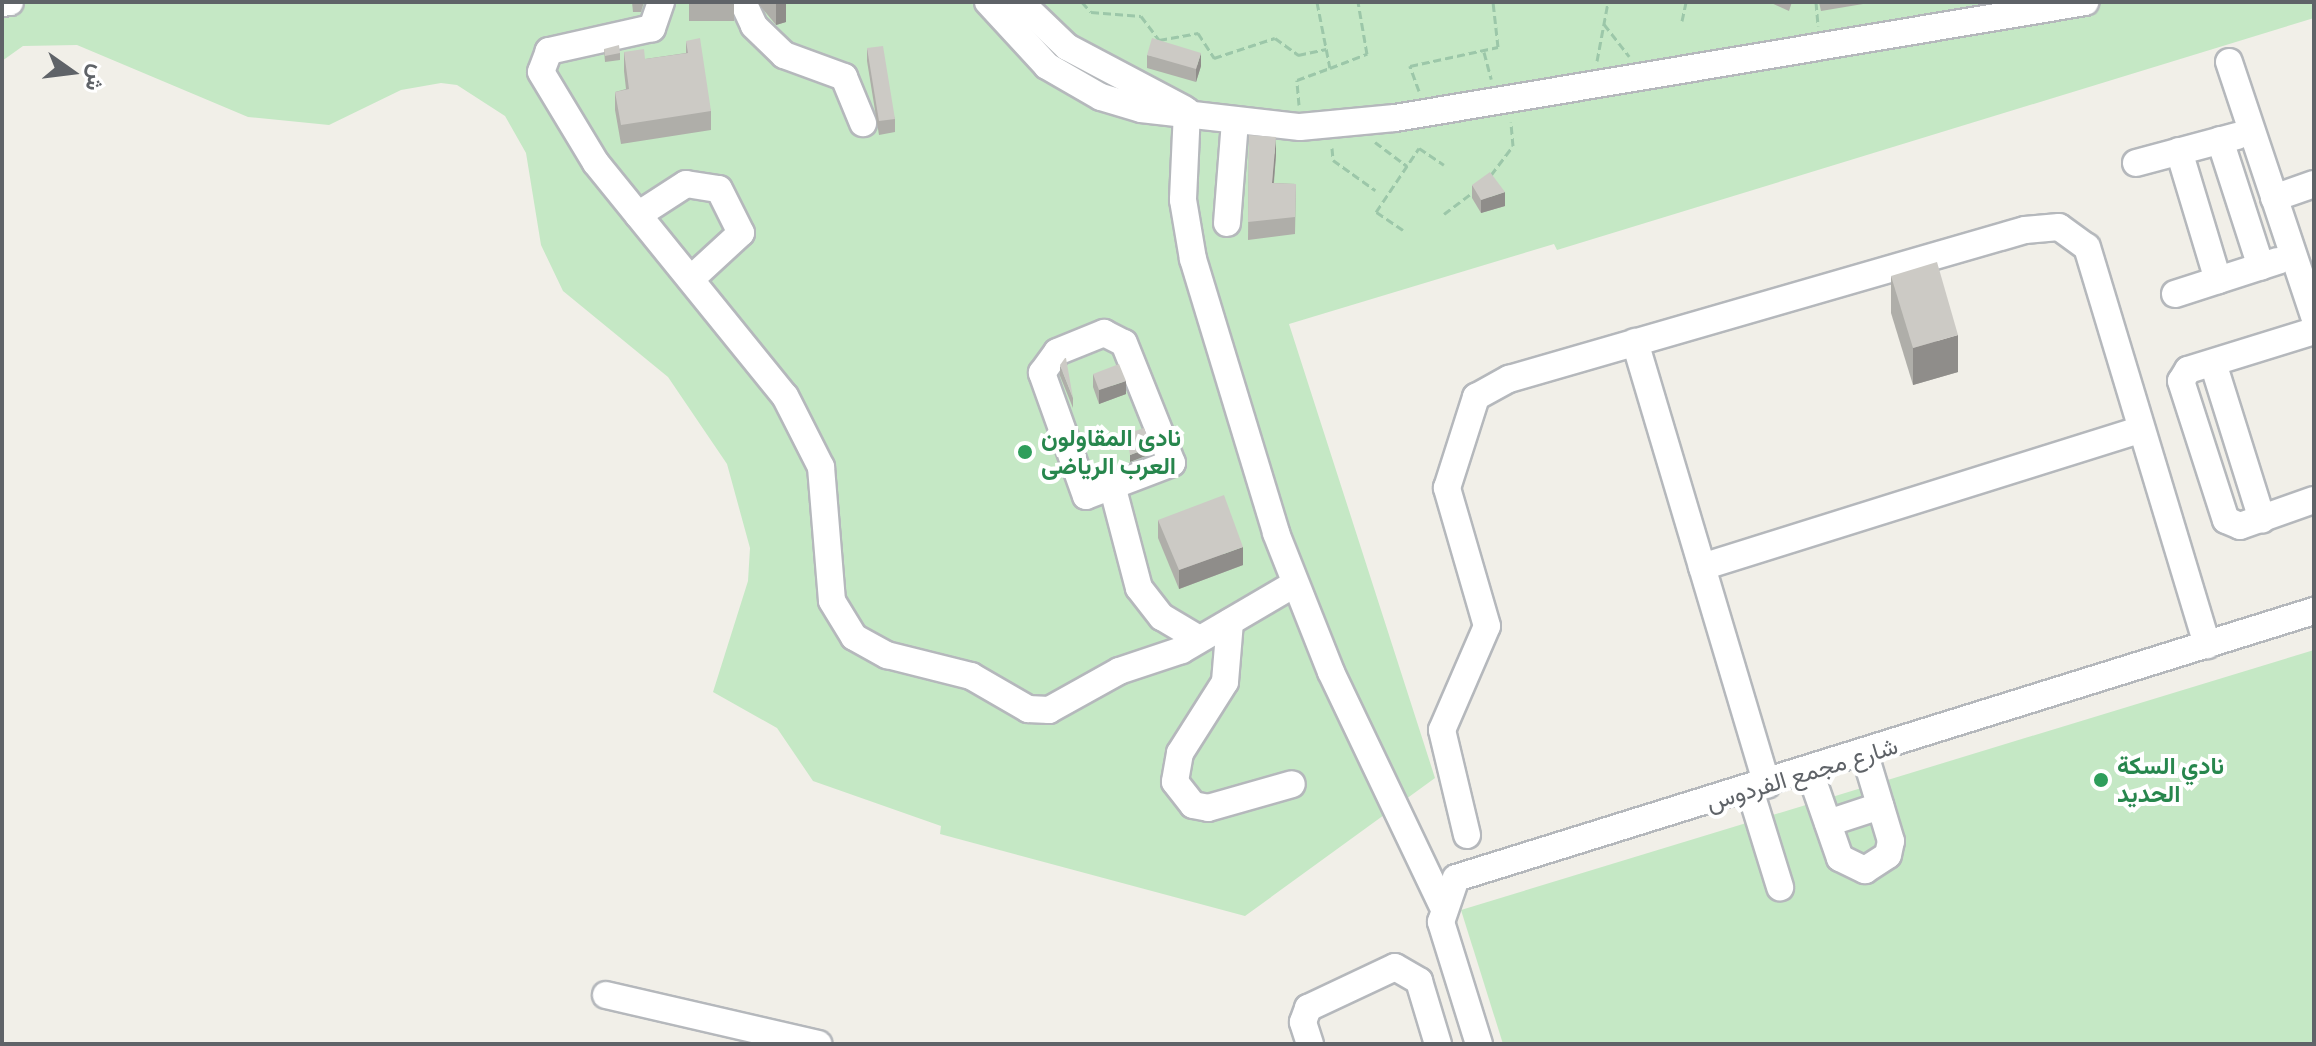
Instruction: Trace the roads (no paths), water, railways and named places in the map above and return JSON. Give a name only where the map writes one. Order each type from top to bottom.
[{"type":"street","points":[[2,3],[10,2]]},
{"type":"street","points":[[661,2],[647,31],[554,50],[540,65],[577,135],[638,215],[772,374],[815,453],[827,495],[832,601],[864,644],[951,668],[1039,711],[1199,639],[1293,585]]},
{"type":"street","points":[[743,2],[754,26],[784,55],[844,77],[863,123]]},
{"type":"street","points":[[988,2],[1027,49],[1069,82],[1120,105],[1187,111],[1235,121],[1324,126],[1364,123],[1649,75],[1989,10],[2085,2]]},
{"type":"street","points":[[1020,2],[1067,47],[1187,111]]},
{"type":"street","points":[[2229,62],[2314,316]]},
{"type":"street","points":[[1187,111],[1182,186],[1193,259],[1293,585],[1442,905],[1479,1044]]},
{"type":"street","points":[[1227,223],[1235,121]]},
{"type":"street","points":[[2136,163],[2252,132]]},
{"type":"street","points":[[2220,140],[2261,267]]},
{"type":"street","points":[[2179,151],[2218,280]]},
{"type":"street","points":[[638,215],[694,181],[719,189],[741,233],[692,278]]},
{"type":"street","points":[[2274,198],[2314,184]]},
{"type":"street","points":[[1467,835],[1442,744],[1447,708],[1487,626],[1447,498],[1466,415],[1484,390],[1509,379],[2025,230],[2059,227],[2087,247],[2207,645]]},
{"type":"street","points":[[2175,294],[2294,256]]},
{"type":"street","points":[[2314,331],[2188,370],[2183,387],[2223,515],[2240,526],[2314,500]]},
{"type":"street","points":[[1104,333],[1124,343],[1172,457],[1168,470],[1113,489],[1080,492],[1041,381],[1052,355],[1104,333]]},
{"type":"street","points":[[1635,342],[1702,567],[1780,887]]},
{"type":"street","points":[[2213,363],[2262,519]]},
{"type":"street","points":[[1702,567],[2140,430]]},
{"type":"street","points":[[1113,489],[1139,588],[1162,617],[1199,639]]},
{"type":"street","name":"شارع مجمع الفردوس","points":[[1442,905],[1447,888],[1470,871],[1810,772],[2314,611]]},
{"type":"street","points":[[1230,622],[1225,682],[1180,753],[1175,782],[1193,805],[1208,808],[1292,784]]},
{"type":"street","points":[[1810,772],[1828,823],[1851,867],[1878,866],[1891,841],[1865,755]]},
{"type":"street","points":[[1828,823],[1880,806]]},
{"type":"street","points":[[1310,1044],[1303,1022],[1308,1008],[1395,967],[1416,976],[1438,1044]]},
{"type":"street","points":[[606,995],[818,1044]]},
{"type":"place","name":"نادى المقاولون العرب الرياضى","points":[[1025,452]]},
{"type":"place","name":"نادي السكة الحديد","points":[[2101,780]]}]
